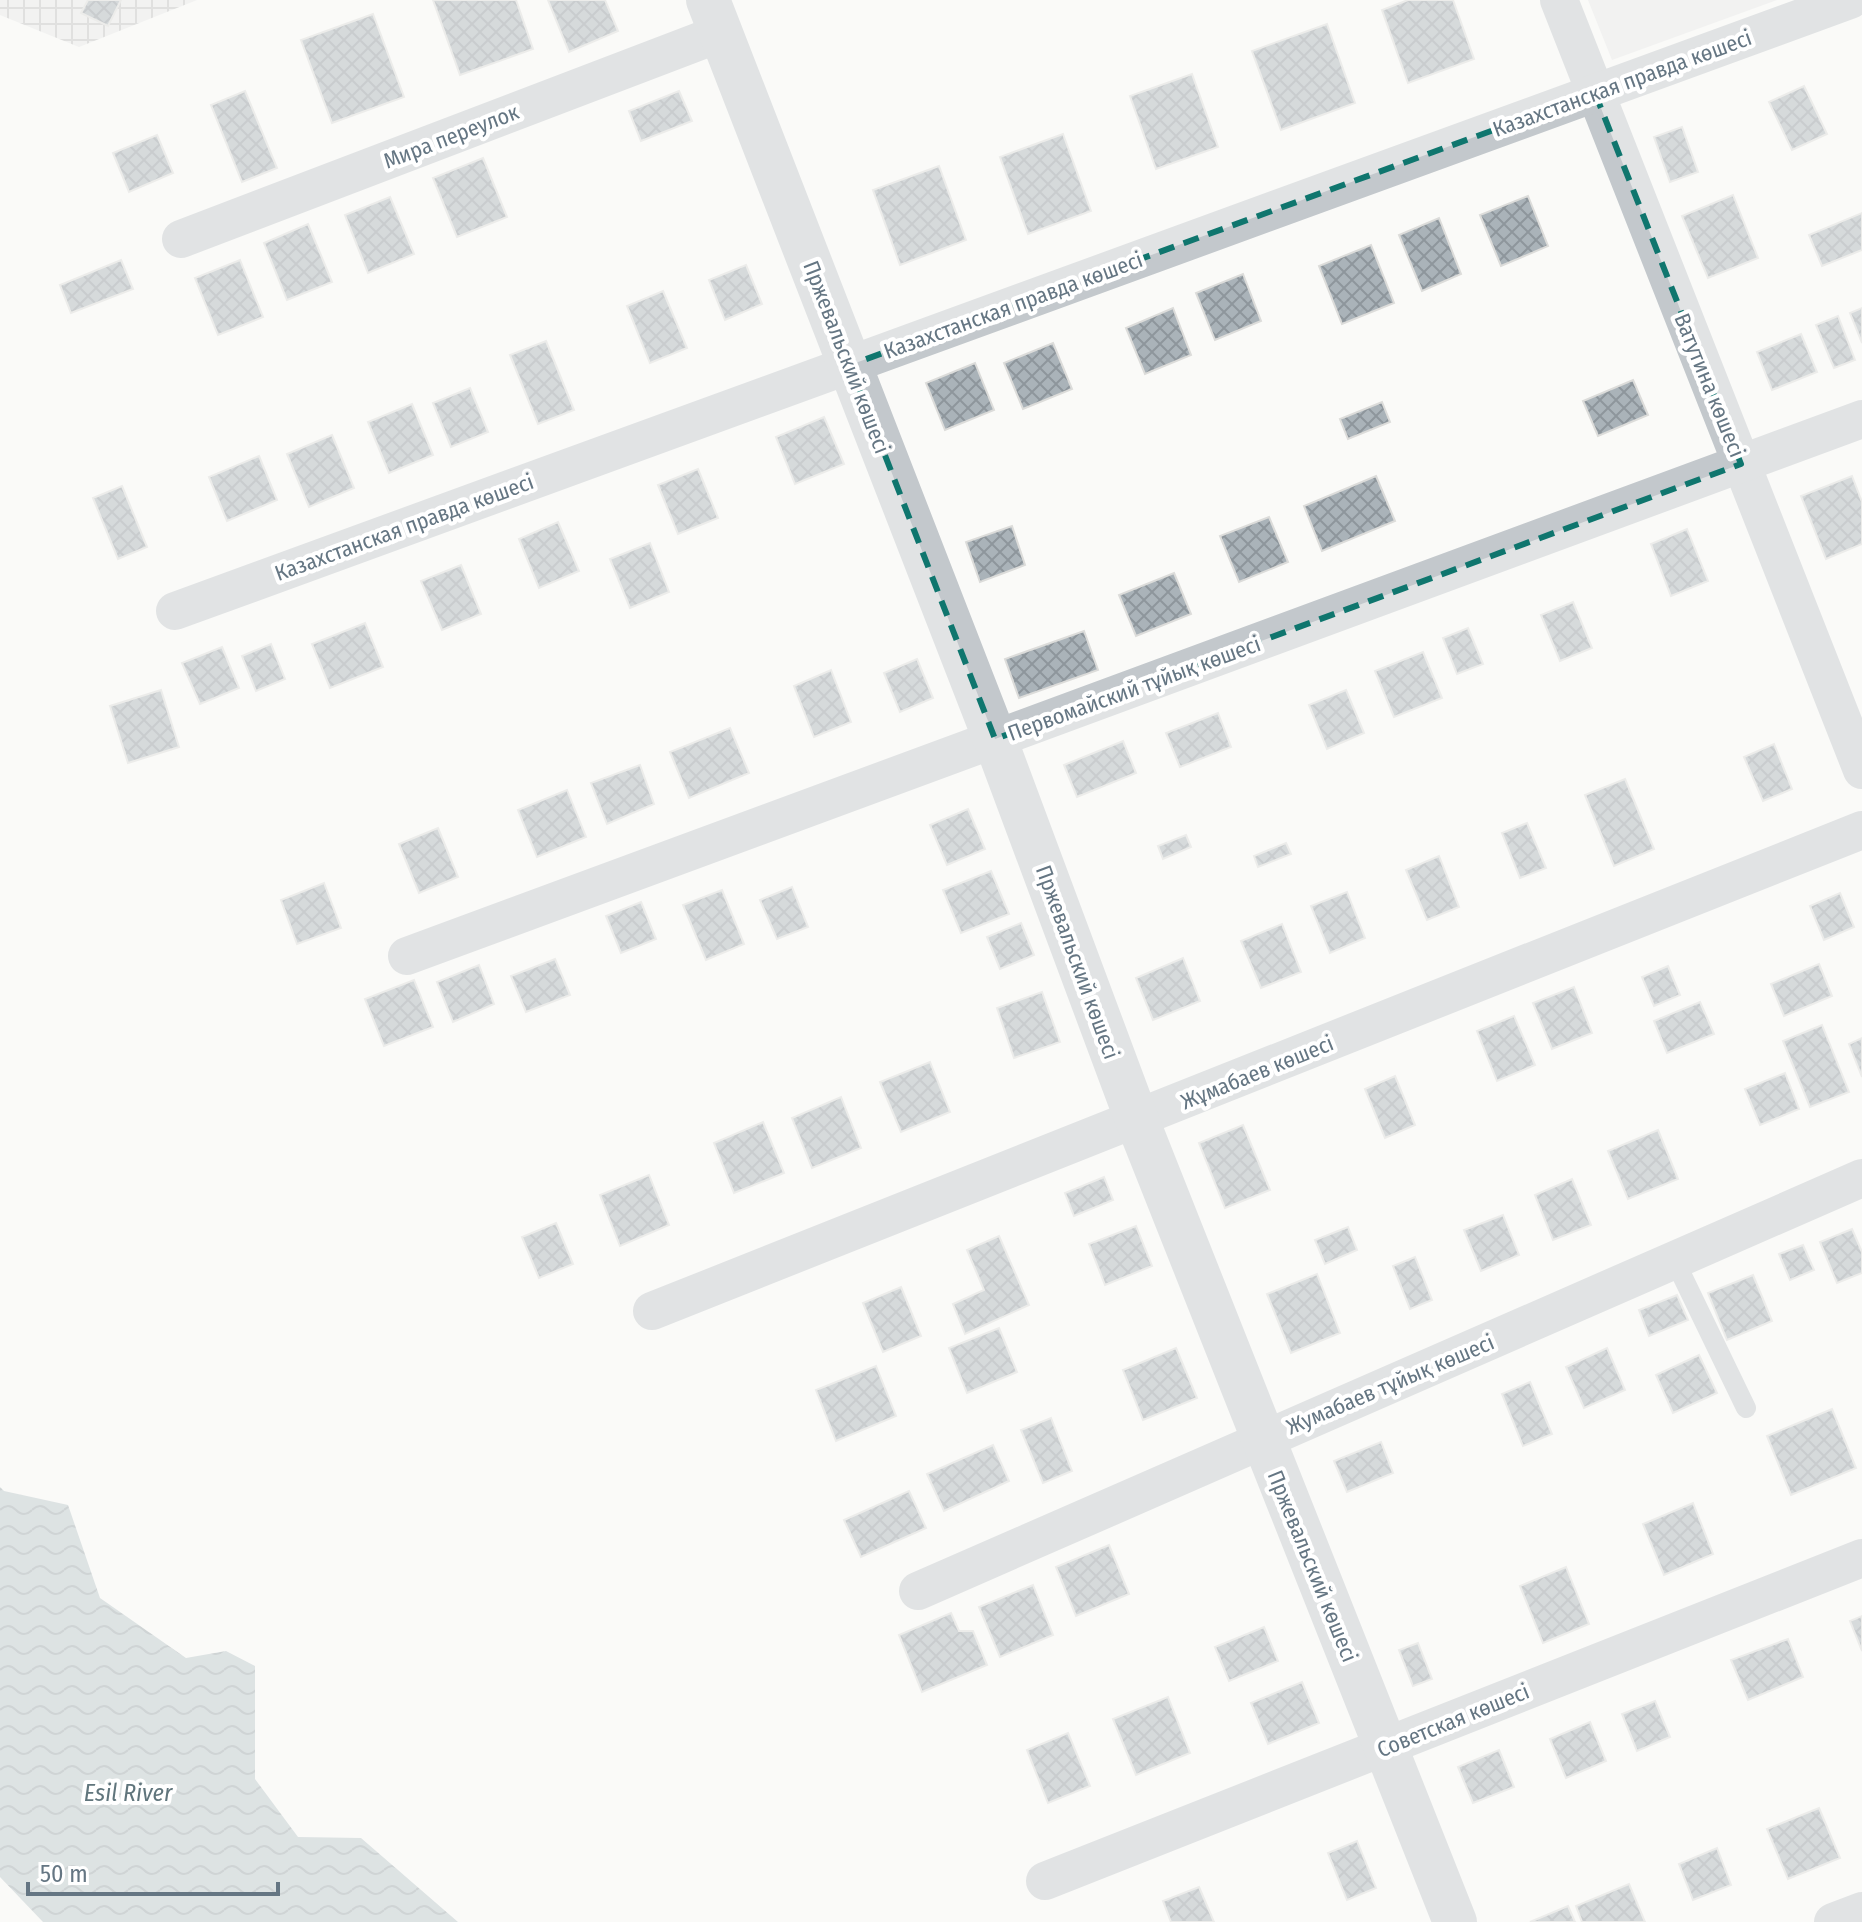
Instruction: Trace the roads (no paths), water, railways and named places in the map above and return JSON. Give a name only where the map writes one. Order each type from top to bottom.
[{"type":"street","name":"Ватутина көшесі","points":[[1559,0],[1862,770]]},
{"type":"street","name":"Казахстанская правда көшесі","points":[[175,611],[1850,0]]},
{"type":"street","name":"Мира переулок","points":[[181,239],[715,16]]},
{"type":"street","name":"Пржевальский көшесі","points":[[715,16],[995,739],[1137,1120],[1455,1922]]},
{"type":"street","name":"Первомайский тұйық көшесі","points":[[407,956],[1862,419]]},
{"type":"street","name":"Жұмабаев көшесі","points":[[652,1311],[1862,830]]},
{"type":"street","name":"Жумабаев тұйық көшесі","points":[[918,1591],[1862,1178]]},
{"type":"street","name":"Советская көшесі","points":[[1045,1881],[1862,1558]]},
{"type":"street","points":[[1833,1922],[1862,1911]]},
{"type":"lane","points":[[1675,1261],[1746,1408]]},
{"type":"water","name":"Esil River","points":[[0,1487],[4,1491],[68,1505],[100,1598],[186,1658],[226,1651],[255,1666],[255,1779],[298,1837],[361,1838],[458,1922],[43,1922],[0,1877]]}]
